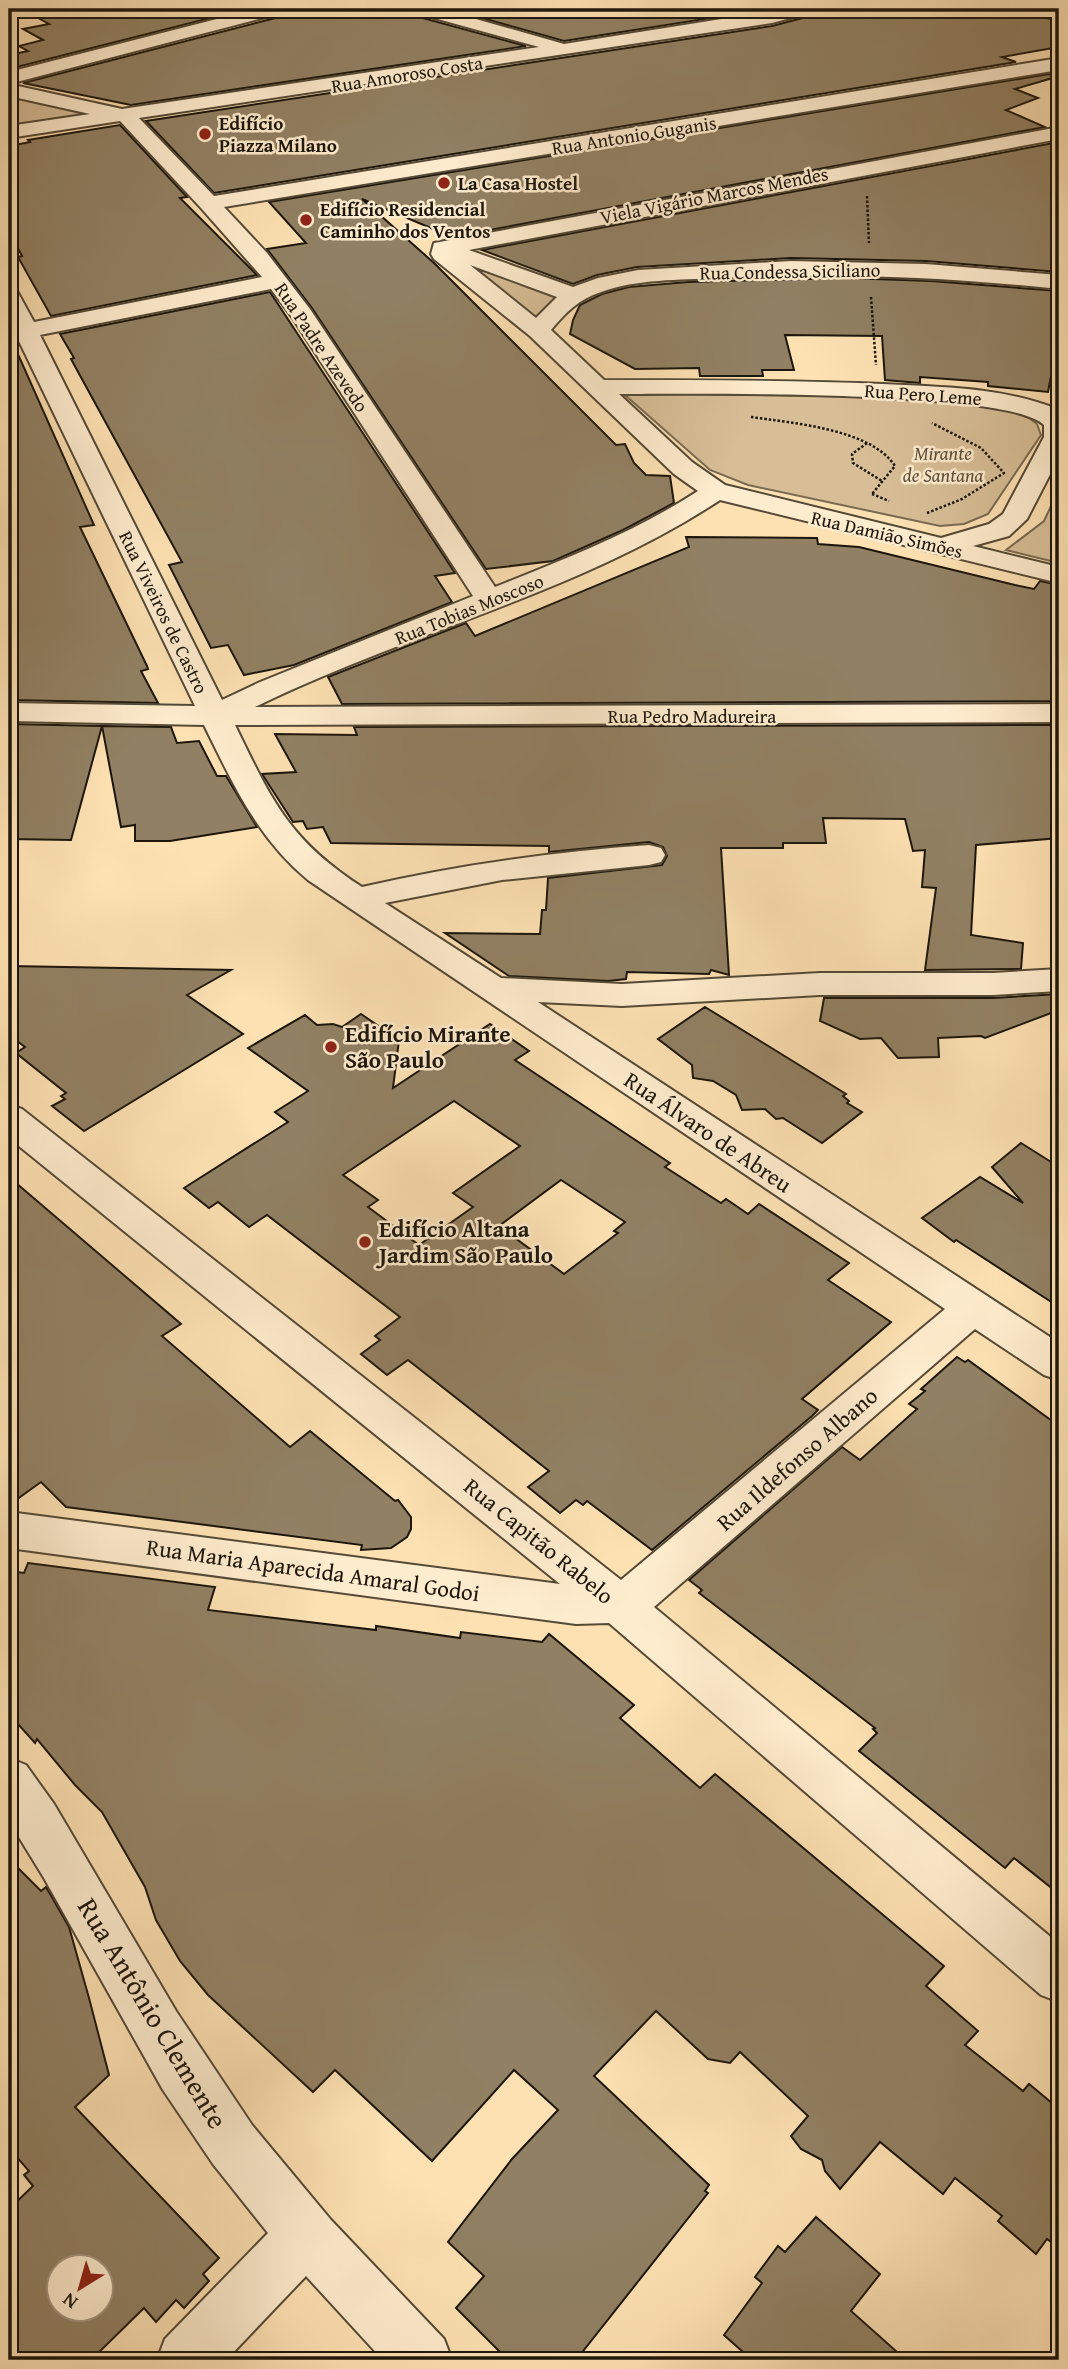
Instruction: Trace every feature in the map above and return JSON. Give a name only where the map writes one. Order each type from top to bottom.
[{"type":"street","points":[[9,78],[276,9]]},
{"type":"street","points":[[422,9],[568,50]]},
{"type":"street","points":[[736,9],[772,19]]},
{"type":"street","name":"Rua Amoroso Costa","points":[[9,132],[772,19],[803,9]]},
{"type":"street","name":"Rua Antonio Guganis","points":[[209,203],[1059,64]]},
{"type":"street","points":[[9,90],[126,116]]},
{"type":"street","name":"Rua Padre Azevedo","points":[[126,116],[278,281],[490,601]]},
{"type":"street","name":"Viela Vigário Marcos Mendes","points":[[442,248],[1059,133]]},
{"type":"street","points":[[988,146],[1048,158]]},
{"type":"street","points":[[574,295],[442,248],[442,254],[538,331],[683,468],[716,491]]},
{"type":"street","name":"Rua Condessa Siciliano","points":[[538,331],[574,295],[613,282],[654,275],[809,267],[946,271],[1059,282]]},
{"type":"street","points":[[17,332],[278,281]]},
{"type":"street","name":"Rua Viveiros de Castro","points":[[9,296],[17,332],[271,826],[290,849],[312,869],[357,899]]},
{"type":"street","name":"Rua Pero Leme","points":[[599,387],[700,385],[878,390],[1011,402],[1048,414],[1057,423],[1057,437],[1014,519],[999,530],[942,546]]},
{"type":"street","name":"Rua Tobias Moscoso","points":[[215,716],[271,688],[616,548],[676,517],[716,491]]},
{"type":"street","name":"Rua Damião Simões","points":[[716,491],[1059,575]]},
{"type":"street","name":"Rua Pedro Madureira","points":[[271,688],[279,697],[293,705],[324,716]]},
{"type":"street","name":"Rua Pedro Madureira","points":[[9,712],[215,716],[1059,713]]},
{"type":"street","points":[[357,899],[520,866],[649,855]]},
{"type":"street","name":"Rua Álvaro de Abreu","points":[[357,899],[1059,1364]]},
{"type":"street","points":[[493,989],[622,995],[820,984],[993,984],[1059,980]]},
{"type":"street","name":"Rua Capitão Rabelo","points":[[9,1118],[618,1604],[1059,1977]]},
{"type":"street","name":"Rua Ildefonso Albano","points":[[618,1604],[634,1595],[684,1556],[973,1308]]},
{"type":"street","name":"Rua Maria Aparecida Amaral Godoi","points":[[9,1530],[576,1605],[618,1604]]},
{"type":"street","name":"Rua Antônio Clemente","points":[[9,1780],[48,1835],[161,2038],[209,2111],[255,2175],[423,2360]]},
{"type":"street","points":[[186,2360],[306,2234]]},
{"type":"path","points":[[878,390],[890,402],[910,414],[973,441],[995,458],[1004,473],[962,499],[926,513],[919,512]]},
{"type":"path","points":[[746,416],[812,427],[867,443],[894,459],[895,466],[872,494],[891,502]]},
{"type":"path","points":[[867,443],[852,454],[853,463],[863,472],[882,481]]},
{"type":"green space","points":[[9,96],[92,113],[94,116],[9,129]]},
{"type":"green space","points":[[464,260],[562,299],[538,323]]},
{"type":"green space","name":"Mirante de Santana","points":[[625,391],[878,393],[1007,410],[1029,418],[1037,424],[1041,435],[988,514],[964,524],[940,526],[748,485],[710,470],[625,395]]},
{"type":"green space","points":[[1059,489],[1059,563],[1006,550],[1044,521]]},
{"type":"building","points":[[22,9],[246,9],[9,69],[9,55],[28,51],[19,46],[43,40],[23,29],[49,24]]},
{"type":"building","points":[[288,9],[410,9],[415,16],[526,46],[131,105],[23,83],[283,16]]},
{"type":"building","points":[[450,9],[769,9],[564,41]]},
{"type":"building","points":[[815,9],[1010,9],[1059,21],[1059,47],[1002,57],[1016,62],[214,193],[146,121],[772,26],[810,16]]},
{"type":"building","points":[[1049,74],[1056,77],[1015,89],[1038,98],[1006,110],[1045,127],[452,237],[362,199],[434,263],[616,445],[625,444],[634,463],[646,475],[670,476],[674,503],[623,530],[553,561],[486,569],[312,308],[267,249],[306,243],[269,202]]},
{"type":"building","points":[[120,125],[187,197],[180,198],[257,275],[51,316],[18,257],[22,256],[9,231],[9,146],[30,142],[28,140]]},
{"type":"building","points":[[1059,142],[1059,272],[926,261],[791,258],[637,267],[597,275],[573,284],[482,250]]},
{"type":"building","points":[[846,278],[931,281],[1059,291],[1059,376],[1051,376],[1048,392],[988,386],[988,382],[920,377],[920,383],[885,380],[882,336],[785,335],[794,370],[762,370],[763,376],[700,376],[699,368],[635,369],[570,334],[580,305],[602,294],[629,287],[688,282]]},
{"type":"building","points":[[270,292],[455,573],[435,576],[452,602],[294,665],[244,675],[228,645],[211,648],[169,565],[182,562],[60,334]]},
{"type":"building","points":[[9,343],[13,343],[94,525],[80,527],[147,666],[148,669],[141,671],[158,703],[9,700]]},
{"type":"building","points":[[686,537],[817,538],[818,544],[859,547],[1034,589],[1040,581],[1059,585],[1059,701],[342,704],[328,677],[466,623],[475,636],[689,547]]},
{"type":"building","points":[[9,724],[102,726],[71,840],[9,839]]},
{"type":"building","points":[[1059,725],[1059,838],[976,845],[971,935],[1023,943],[1021,969],[925,970],[936,888],[922,887],[925,850],[913,851],[905,819],[823,818],[826,843],[783,843],[783,848],[721,848],[729,975],[711,970],[709,974],[627,972],[626,979],[608,981],[509,976],[445,933],[540,934],[542,910],[546,910],[548,878],[662,865],[667,856],[663,847],[649,842],[549,852],[549,846],[331,843],[323,827],[307,829],[303,821],[293,822],[262,774],[296,772],[275,734],[357,735],[354,727]]},
{"type":"building","points":[[102,726],[171,727],[177,743],[199,741],[217,776],[226,776],[257,827],[170,841],[135,841],[135,825],[121,827]]},
{"type":"building","points":[[9,966],[231,970],[187,995],[243,1034],[84,1131],[52,1106],[65,1099],[61,1096],[66,1093],[16,1053],[25,1047],[9,1035]]},
{"type":"building","points":[[1059,994],[1059,1010],[985,1038],[938,1038],[939,1057],[898,1058],[881,1038],[860,1039],[820,1021],[824,998],[993,998]]},
{"type":"building","points":[[705,1007],[846,1094],[843,1096],[849,1101],[847,1103],[862,1112],[822,1143],[783,1118],[776,1119],[765,1109],[742,1110],[736,1095],[713,1081],[693,1078],[692,1065],[658,1039]]},
{"type":"building","points":[[361,1014],[399,1040],[393,1088],[490,1024],[529,1051],[515,1060],[670,1163],[665,1167],[721,1203],[726,1199],[748,1214],[759,1204],[849,1263],[828,1280],[891,1322],[802,1399],[818,1410],[812,1416],[652,1550],[587,1501],[583,1505],[576,1500],[560,1513],[528,1487],[549,1471],[408,1360],[387,1375],[361,1354],[380,1340],[375,1336],[400,1317],[267,1215],[249,1227],[218,1202],[209,1208],[184,1188],[288,1122],[275,1112],[308,1091],[248,1048],[305,1015],[317,1025],[333,1024],[342,1027]],"holes":[[[454,1101],[520,1146],[453,1193],[473,1207],[419,1245],[368,1207],[378,1200],[343,1175]],[[561,1180],[625,1222],[614,1231],[618,1233],[564,1274],[499,1226]]]},
{"type":"building","points":[[1021,1143],[1059,1167],[1059,1307],[956,1240],[954,1242],[922,1218],[980,1177],[1023,1203],[992,1167]]},
{"type":"building","points":[[9,1177],[181,1324],[162,1336],[290,1447],[310,1431],[395,1501],[398,1500],[411,1517],[411,1529],[407,1537],[391,1548],[361,1550],[362,1545],[66,1507],[41,1482],[9,1505]]},
{"type":"building","points":[[957,1357],[965,1362],[968,1360],[1059,1426],[1059,1894],[1014,1858],[1005,1868],[859,1751],[877,1733],[873,1729],[875,1728],[699,1593],[702,1590],[689,1580],[842,1447],[860,1460],[917,1409],[909,1404],[925,1391],[921,1389]]},
{"type":"building","points":[[28,1563],[215,1587],[208,1610],[376,1630],[376,1626],[460,1638],[461,1632],[542,1642],[549,1634],[634,1705],[620,1718],[700,1788],[715,1774],[944,1966],[926,1986],[978,2031],[965,2045],[1023,2091],[1029,2084],[1059,2109],[1059,2248],[1047,2239],[1036,2254],[998,2221],[1002,2216],[955,2178],[943,2194],[880,2142],[840,2189],[825,2171],[822,2160],[801,2149],[791,2136],[808,2116],[740,2052],[730,2063],[708,2059],[656,2011],[594,2076],[709,2185],[705,2191],[708,2193],[576,2360],[508,2360],[456,2308],[484,2276],[448,2242],[512,2159],[558,2110],[514,2070],[432,2161],[335,2070],[313,2092],[208,1995],[180,1961],[156,1920],[145,1887],[102,1812],[75,1785],[37,1739],[35,1743],[9,1714],[9,1571],[24,1573]]},
{"type":"building","points":[[9,1859],[41,1891],[46,1887],[69,1927],[89,1998],[109,2075],[75,2107],[219,2258],[203,2274],[209,2281],[184,2308],[176,2300],[156,2322],[144,2308],[91,2360],[9,2360],[9,2209],[33,2186],[24,2175],[29,2171],[9,2148]]},
{"type":"building","points":[[816,2217],[880,2274],[851,2311],[906,2360],[752,2360],[724,2335],[762,2283],[755,2277],[778,2246],[785,2252]]},
{"type":"place","name":"Edifício Piazza Milano","points":[[205,134]]},
{"type":"place","name":"La Casa Hostel","points":[[444,183]]},
{"type":"place","name":"Edifício Residencial Caminho dos Ventos","points":[[306,220]]},
{"type":"place","name":"Edifício Mirante São Paulo","points":[[331,1047]]},
{"type":"place","name":"Edifício Altana Jardim São Paulo","points":[[365,1242]]}]
